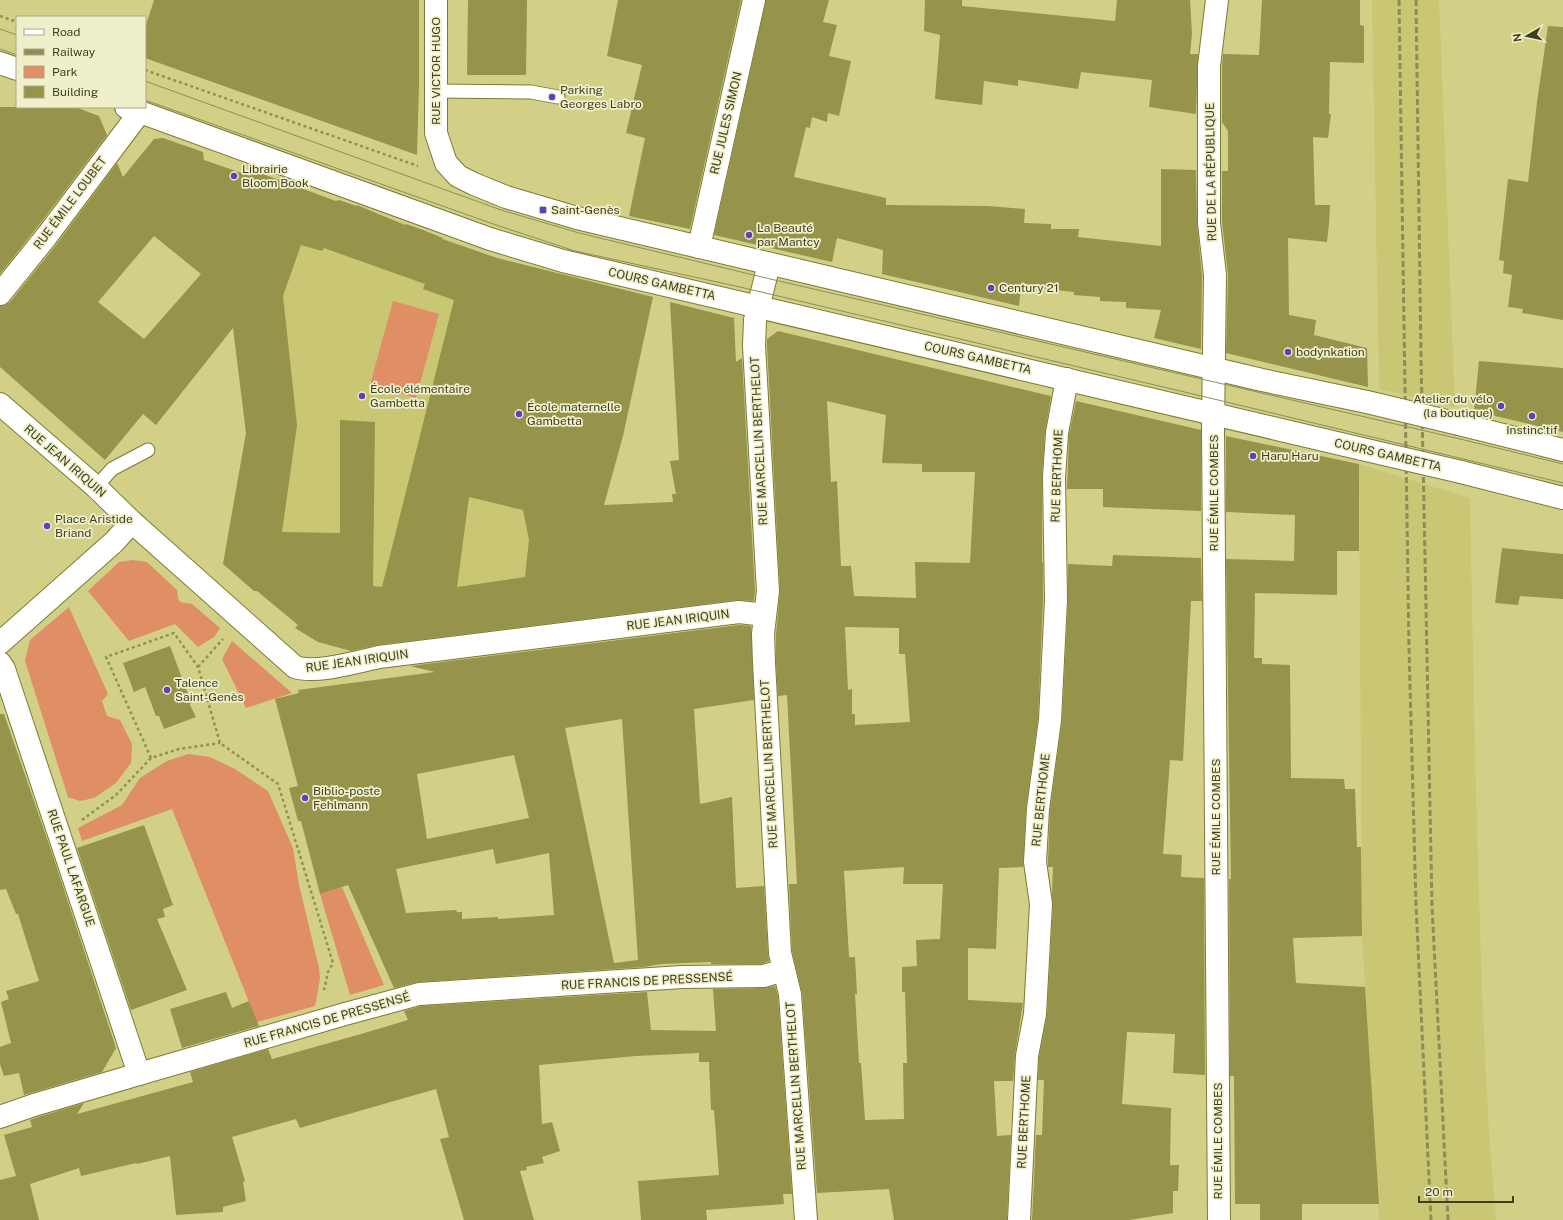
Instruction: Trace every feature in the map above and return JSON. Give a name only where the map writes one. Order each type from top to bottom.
[{"type":"street","name":"RUE VICTOR HUGO","points":[[436,0],[436,133],[446,163]]},
{"type":"street","name":"RUE JULES SIMON","points":[[699,247],[754,0]]},
{"type":"street","name":"RUE DE LA RÉPUBLIQUE","points":[[1214,368],[1215,275],[1209,223],[1210,66],[1217,0]]},
{"type":"street","points":[[0,63],[16,69]]},
{"type":"street","name":"RUE ÉMILE LOUBET","points":[[0,294],[46,237],[133,109]]},
{"type":"street","name":"COURS GAMBETTA","points":[[133,109],[490,239],[563,261],[1214,413],[1563,498]]},
{"type":"street","points":[[446,163],[458,176],[474,184],[506,197],[577,218],[1214,368],[1367,402],[1563,450]]},
{"type":"street","name":"RUE MARCELLIN BERTHELOT","points":[[769,264],[755,320],[754,346],[768,591],[763,634],[780,953],[790,994],[806,1220]]},
{"type":"street","points":[[1214,368],[1214,413]]},
{"type":"street","name":"RUE BERTHOME","points":[[1018,1220],[1027,1056],[1035,1014],[1041,904],[1034,862],[1037,816],[1050,720],[1056,600],[1054,477],[1057,433],[1067,379]]},
{"type":"street","name":"RUE JEAN IRIQUIN","points":[[0,404],[96,487],[132,522],[244,624],[295,667],[303,670],[349,664],[379,657],[739,612],[765,615]]},
{"type":"street","name":"RUE ÉMILE COMBES","points":[[1214,413],[1219,1220]]},
{"type":"street","points":[[0,643],[114,542],[132,522]]},
{"type":"street","name":"RUE PAUL LAFARGUE","points":[[0,663],[4,669],[139,1074]]},
{"type":"street","name":"RUE FRANCIS DE PRESSENSÉ","points":[[0,1116],[327,1019],[419,994],[682,977],[764,976],[784,970]]},
{"type":"lane","points":[[435,91],[531,92],[558,97]]},
{"type":"lane","points":[[96,487],[112,469],[148,450]]},
{"type":"path","points":[[0,16],[16,22]]},
{"type":"path","points":[[146,70],[423,168],[446,163]]},
{"type":"path","points":[[198,668],[227,635],[236,634],[244,624]]},
{"type":"path","points":[[151,758],[106,657],[174,633],[198,668],[220,743],[278,784],[333,963],[328,972],[322,1003],[327,1019]]},
{"type":"path","points":[[58,829],[77,823],[94,812],[116,795],[151,758],[179,749],[220,743]]},
{"type":"shaded area","points":[[1372,0],[1439,0],[1455,407],[1379,389]]},
{"type":"shaded area","name":"École élémentaire Gambetta","points":[[339,200],[497,258],[595,282],[537,509],[569,618],[337,647],[318,642],[295,627],[301,620],[296,590],[257,591],[223,564],[246,433],[229,292]]},
{"type":"shaded area","points":[[1359,464],[1470,498],[1475,759],[1482,994],[1489,1134],[1496,1220],[1379,1220],[1362,936]]},
{"type":"green space","points":[[393,301],[439,314],[416,398],[370,385]]},
{"type":"green space","points":[[133,560],[147,562],[177,590],[180,602],[192,604],[220,628],[214,637],[198,647],[175,624],[129,641],[88,591],[119,562]]},
{"type":"green space","points":[[69,607],[108,694],[102,701],[107,716],[120,720],[132,744],[131,763],[116,783],[94,798],[80,801],[68,797],[25,661],[30,640]]},
{"type":"green space","points":[[232,641],[292,693],[246,708],[222,659]]},
{"type":"green space","points":[[188,754],[210,757],[235,769],[268,791],[293,848],[299,885],[319,968],[320,979],[315,1006],[257,1022],[172,809],[82,841],[78,828],[122,805],[140,778],[167,761]]},
{"type":"green space","points":[[342,887],[384,985],[350,995],[320,894]]},
{"type":"building","points":[[154,0],[419,0],[417,155],[146,58],[146,25]]},
{"type":"building","points":[[468,0],[527,0],[526,75],[467,75]]},
{"type":"building","points":[[618,0],[741,0],[690,229],[629,216],[645,138],[626,133],[642,65],[607,56]]},
{"type":"building","points":[[766,0],[829,0],[823,22],[837,25],[829,56],[851,61],[839,116],[828,113],[827,122],[812,117],[810,128],[806,127],[794,177],[886,198],[886,205],[988,206],[1025,209],[1024,223],[1051,224],[1051,229],[1079,229],[1078,237],[1161,246],[1161,169],[1196,170],[1197,224],[1202,276],[1201,349],[1154,338],[1161,310],[1126,308],[1126,302],[1100,301],[1100,297],[1074,295],[1074,292],[1021,286],[1019,306],[882,274],[883,250],[837,238],[832,262],[714,235]]},
{"type":"building","points":[[925,0],[962,0],[962,6],[1115,21],[1117,0],[1190,0],[1192,34],[1190,54],[1198,54],[1196,114],[1149,107],[1152,80],[1081,72],[1078,89],[1018,80],[1018,86],[984,81],[982,105],[935,99],[940,35],[924,31]]},
{"type":"building","points":[[1262,0],[1360,0],[1360,25],[1364,26],[1364,63],[1330,62],[1329,114],[1331,114],[1328,138],[1313,137],[1315,205],[1330,205],[1327,242],[1288,238],[1289,315],[1316,320],[1314,335],[1367,348],[1368,387],[1226,353],[1228,275],[1222,222],[1222,171],[1228,171],[1228,131],[1222,122],[1223,54],[1259,55]]},
{"type":"building","points":[[1548,26],[1563,27],[1563,320],[1522,313],[1523,309],[1508,307],[1512,275],[1503,273],[1504,261],[1499,260],[1508,179],[1528,182],[1537,102]]},
{"type":"building","points":[[0,107],[78,108],[99,116],[107,135],[0,274]]},
{"type":"building","points":[[163,138],[203,152],[204,160],[250,176],[252,170],[336,201],[339,200],[357,205],[405,225],[406,224],[423,230],[443,238],[442,239],[497,258],[653,297],[623,436],[604,505],[673,502],[672,494],[676,494],[670,461],[679,460],[670,302],[734,318],[736,362],[742,358],[755,591],[754,601],[737,600],[377,645],[351,651],[318,642],[295,628],[298,625],[257,591],[254,591],[223,564],[246,433],[233,328],[156,425],[143,414],[105,460],[0,367],[0,306],[10,302],[56,245],[117,163],[123,177],[154,139]],"holes":[[[154,236],[201,274],[144,339],[98,302]],[[301,245],[322,251],[324,248],[425,284],[423,289],[454,300],[382,587],[373,586],[375,422],[340,420],[340,533],[282,532],[297,425],[283,296]],[[469,497],[523,510],[529,540],[525,577],[457,587]]]},
{"type":"building","points":[[778,331],[1051,396],[1045,432],[1042,476],[1043,600],[1038,719],[1026,808],[1023,867],[999,868],[996,949],[968,948],[968,1000],[1023,1003],[1015,1054],[1013,1081],[994,1081],[997,1136],[1011,1135],[1007,1220],[894,1220],[889,1189],[817,1193],[802,993],[792,951],[789,884],[797,884],[787,695],[778,696],[776,662],[776,635],[780,590],[767,339]],"holes":[[[827,401],[886,415],[882,463],[922,464],[922,472],[975,472],[970,563],[915,562],[916,598],[854,596],[851,566],[841,566],[837,481],[831,482]],[[845,627],[899,628],[899,654],[905,654],[910,722],[855,725],[855,714],[852,714],[852,689],[848,690]],[[904,867],[903,884],[943,884],[940,939],[916,940],[917,966],[902,967],[902,992],[905,992],[907,1063],[903,1063],[904,1119],[865,1120],[861,1063],[859,1063],[855,994],[857,994],[855,957],[849,957],[844,871]]]},
{"type":"building","points":[[1479,361],[1563,368],[1563,432],[1474,411]]},
{"type":"building","points":[[1076,401],[1201,430],[1201,511],[1103,507],[1103,489],[1067,489],[1069,435]]},
{"type":"building","points":[[1226,436],[1359,464],[1359,551],[1337,551],[1337,595],[1255,593],[1254,658],[1262,658],[1262,664],[1290,665],[1291,778],[1344,779],[1345,789],[1355,789],[1357,847],[1361,847],[1362,936],[1293,938],[1296,983],[1365,987],[1379,1204],[1302,1204],[1302,1220],[1260,1220],[1260,1204],[1235,1204],[1234,1076],[1230,1076],[1229,879],[1231,879],[1226,559],[1294,561],[1295,515],[1226,512]]},
{"type":"building","points":[[1502,548],[1563,554],[1563,599],[1520,596],[1518,605],[1495,603]]},
{"type":"building","points":[[1113,555],[1201,558],[1202,601],[1191,601],[1183,761],[1170,760],[1163,854],[1182,855],[1181,877],[1204,878],[1205,1075],[1173,1073],[1175,1034],[1127,1032],[1122,1104],[1171,1108],[1170,1165],[1179,1165],[1178,1191],[1173,1191],[1173,1213],[1129,1220],[1032,1220],[1036,1135],[1042,1135],[1044,1080],[1038,1080],[1039,1057],[1047,1015],[1053,905],[1053,867],[1048,867],[1050,810],[1062,721],[1068,601],[1068,564],[1112,566]]},
{"type":"building","points":[[739,625],[751,626],[754,700],[694,709],[700,804],[732,797],[736,888],[764,886],[769,961],[762,964],[711,964],[711,962],[661,964],[644,967],[418,982],[394,988],[348,885],[320,894],[301,821],[298,821],[289,788],[298,786],[275,699],[299,693],[298,690],[435,672],[410,666]],"holes":[[[622,719],[638,960],[614,963],[565,728]],[[514,755],[529,818],[427,839],[417,774]],[[493,849],[496,864],[549,853],[554,915],[498,919],[498,917],[462,919],[462,912],[457,912],[456,910],[406,913],[396,869]]]},
{"type":"building","name":"Talence Saint-Genès","points":[[170,646],[191,702],[190,705],[196,717],[164,729],[159,716],[156,716],[145,687],[134,692],[123,663]]},
{"type":"building","points":[[0,714],[4,714],[53,856],[116,1048],[102,1072],[24,1095],[19,1073],[4,1076],[0,1064],[0,1047],[11,1043],[1,1002],[9,999],[6,991],[39,981],[18,914],[16,914],[6,889],[0,890]]},
{"type":"building","points":[[144,825],[173,905],[163,909],[165,917],[157,919],[187,990],[131,1010],[77,848]]},
{"type":"building","points":[[775,986],[778,996],[792,1194],[783,1194],[784,1204],[706,1210],[707,1220],[641,1220],[638,1181],[719,1175],[714,1110],[711,1110],[709,1062],[699,1062],[699,1053],[636,1056],[539,1065],[542,1124],[552,1122],[560,1151],[542,1157],[544,1163],[526,1167],[527,1170],[520,1171],[534,1220],[464,1220],[440,1139],[449,1137],[436,1089],[300,1128],[296,1119],[232,1137],[245,1181],[243,1182],[246,1201],[223,1207],[223,1212],[176,1215],[170,1156],[81,1176],[79,1168],[30,1184],[39,1220],[0,1220],[0,1180],[16,1176],[4,1135],[32,1127],[30,1120],[84,1103],[77,1114],[193,1082],[190,1072],[268,1049],[272,1059],[408,1020],[404,1011],[421,1006],[647,992],[651,1030],[716,1031],[713,989],[764,988]]},
{"type":"building","points":[[226,992],[232,1008],[249,1001],[259,1026],[182,1048],[170,1009]]},
{"type":"tram line","points":[[0,29],[16,35]]},
{"type":"tram line","points":[[0,49],[16,55]]},
{"type":"tram line","points":[[146,81],[501,210],[579,233],[1563,464]]},
{"type":"tram line","points":[[146,100],[496,225],[575,251],[740,287],[1563,483]]},
{"type":"railway","points":[[1399,0],[1409,648],[1416,905],[1431,1220]]},
{"type":"railway","points":[[1416,0],[1421,358],[1432,906],[1448,1220]]},
{"type":"place","name":"Parking Georges Labro","points":[[552,97]]},
{"type":"place","name":"Librairie Bloom Book","points":[[234,176]]},
{"type":"place","name":"Saint-Genès","points":[[543,210]]},
{"type":"place","name":"La Beauté par Mantcy","points":[[749,235]]},
{"type":"place","name":"Century 21","points":[[991,288]]},
{"type":"place","name":"bodynkation","points":[[1288,352]]},
{"type":"place","name":"École élémentaire Gambetta","points":[[362,396]]},
{"type":"place","name":"Atelier du vélo (la boutique)","points":[[1501,406]]},
{"type":"place","name":"École maternelle Gambetta","points":[[519,414]]},
{"type":"place","name":"Instinc'tif","points":[[1532,416]]},
{"type":"place","name":"Haru Haru","points":[[1253,456]]},
{"type":"place","name":"Place Aristide Briand","points":[[47,526]]},
{"type":"place","name":"Talence Saint-Genès","points":[[167,690]]},
{"type":"place","name":"Biblio-poste Fehlmann","points":[[305,798]]}]
